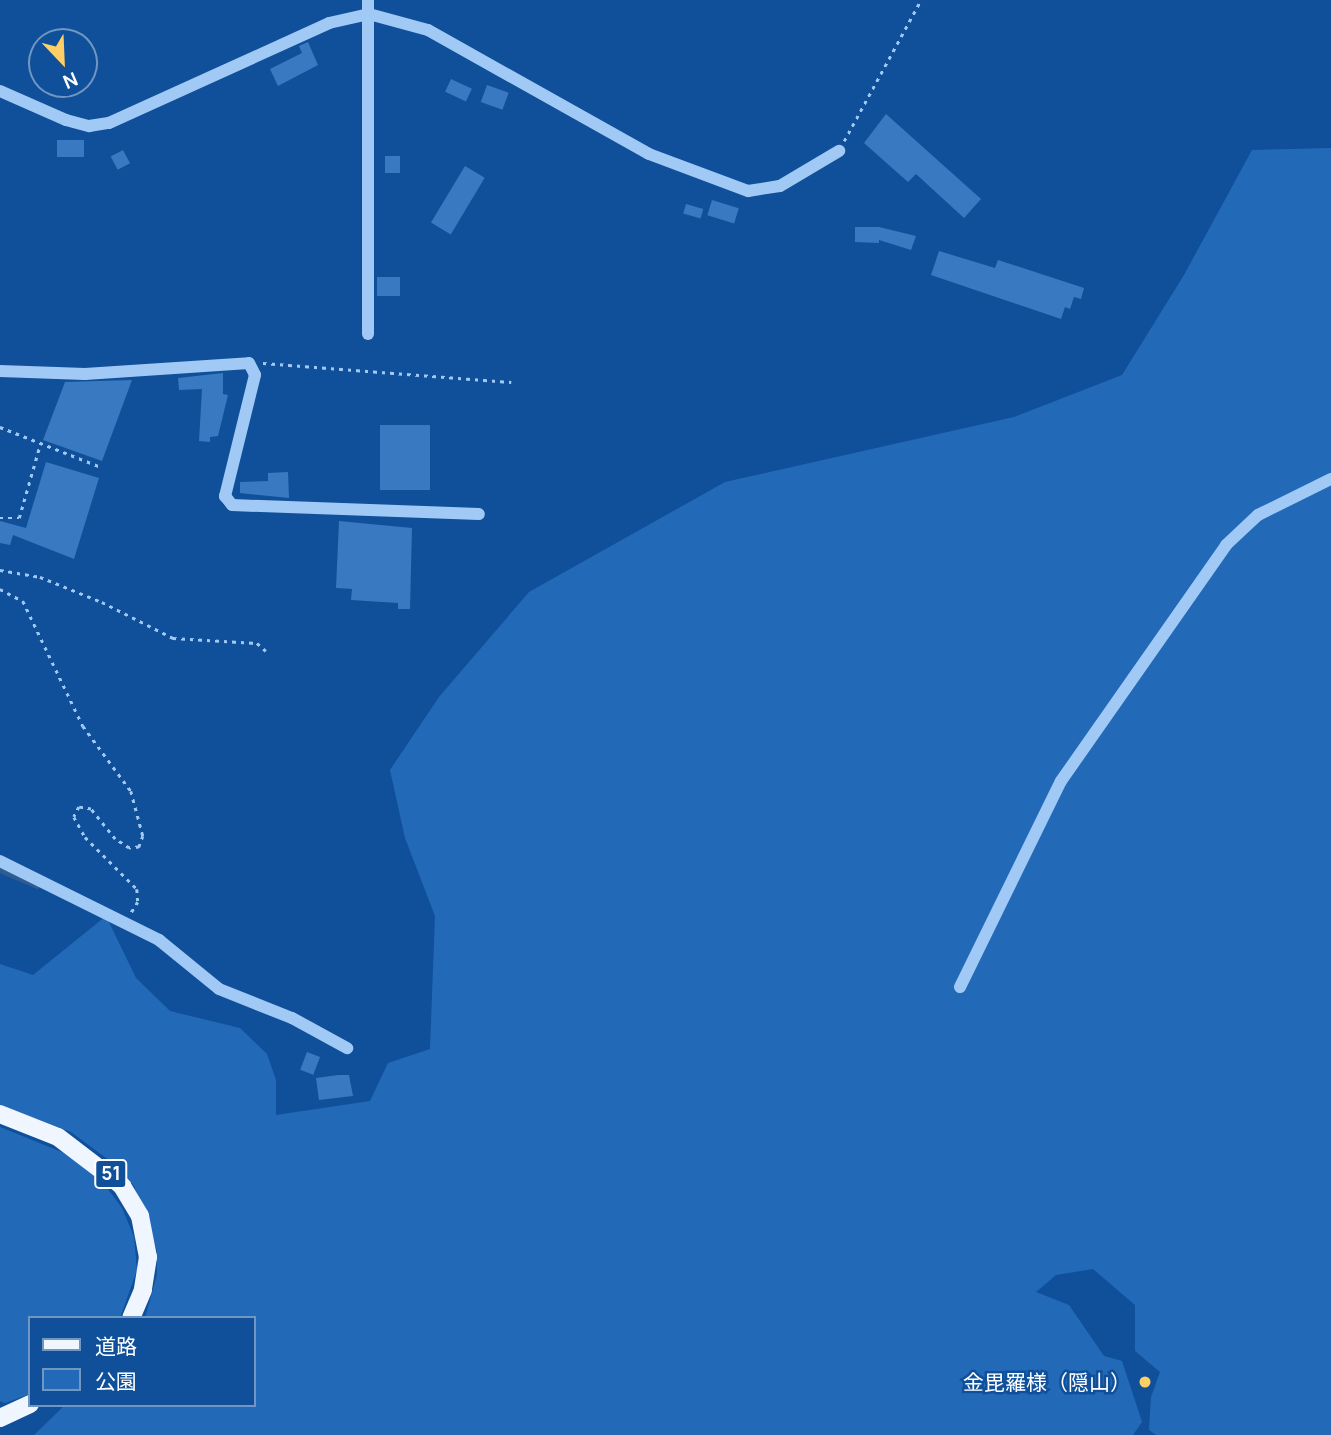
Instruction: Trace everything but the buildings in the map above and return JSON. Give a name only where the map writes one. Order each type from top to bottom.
[{"type":"main road","name":"51","points":[[0,1114],[69,1143],[122,1186],[146,1237],[143,1290],[132,1316]]},
{"type":"main road","points":[[0,1418],[28,1405]]},
{"type":"street","points":[[368,0],[368,334]]},
{"type":"street","points":[[0,91],[66,121],[89,125],[109,123],[329,23],[369,14],[428,30],[649,153],[748,191],[780,186],[839,151]]},
{"type":"street","points":[[0,371],[85,374],[249,363],[255,375],[225,496],[232,505],[479,514]]},
{"type":"street","points":[[960,987],[1061,781],[1226,545],[1258,515],[1331,479]]},
{"type":"street","points":[[0,861],[125,921],[173,949],[219,989],[292,1018],[347,1048]]},
{"type":"path","points":[[839,151],[921,0]]},
{"type":"path","points":[[249,363],[510,382]]},
{"type":"path","points":[[0,427],[101,467]]},
{"type":"path","points":[[0,518],[19,518],[40,445]]},
{"type":"path","points":[[0,570],[40,577],[102,602],[173,638],[257,643],[266,651]]},
{"type":"path","points":[[0,589],[23,601],[83,726],[131,791],[143,836],[139,846],[129,848],[115,839],[91,809],[79,807],[74,817],[85,837],[137,889],[138,902],[125,921]]},
{"type":"green space","points":[[1331,148],[1331,1435],[1156,1435],[1149,1430],[1151,1397],[1160,1372],[1135,1351],[1135,1305],[1093,1269],[1056,1275],[1036,1292],[1069,1305],[1104,1356],[1122,1361],[1142,1422],[1133,1435],[34,1435],[63,1407],[256,1407],[256,1316],[146,1316],[157,1275],[157,1251],[134,1186],[117,1166],[71,1132],[0,1105],[0,964],[33,975],[106,916],[136,978],[170,1011],[240,1028],[267,1054],[276,1080],[276,1115],[370,1101],[388,1063],[430,1049],[435,916],[405,838],[390,770],[439,697],[529,592],[725,482],[1014,417],[1122,375],[1184,275],[1252,150]]},
{"type":"green space","points":[[0,1127],[74,1157],[101,1180],[122,1208],[134,1237],[137,1270],[121,1316],[28,1316],[28,1395],[5,1403],[0,1401]]},
{"type":"waterway","points":[[0,870],[37,886]]},
{"type":"place","name":"金毘羅様（隠山）","points":[[1145,1382]]}]
